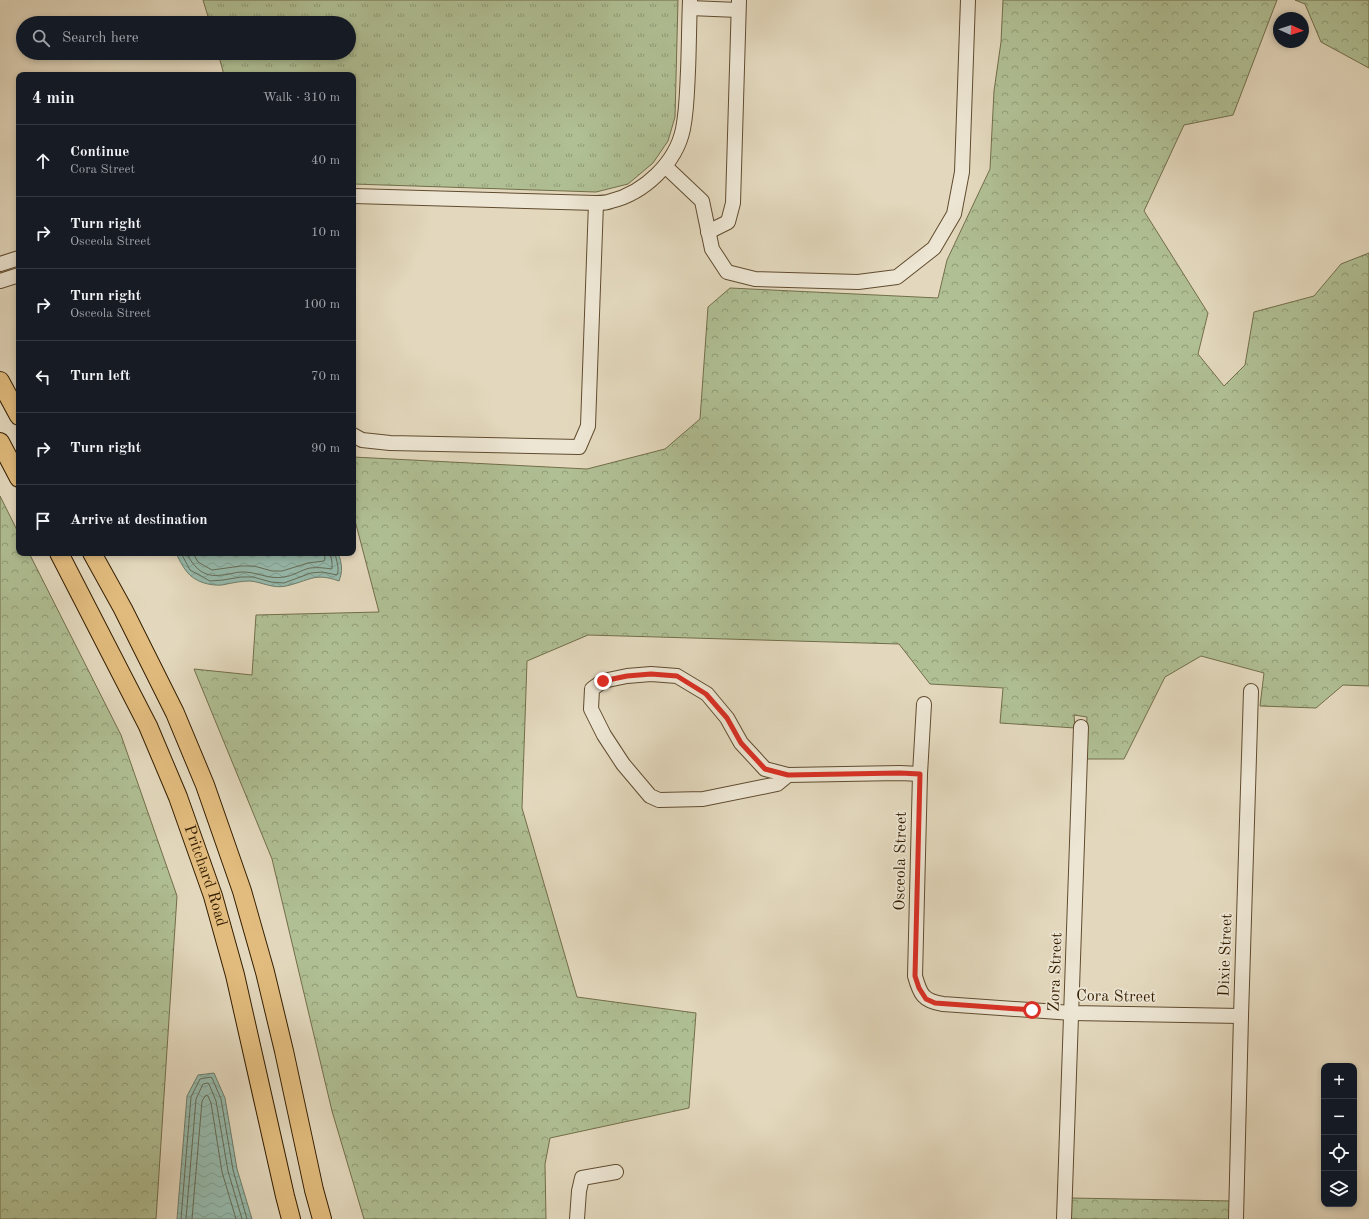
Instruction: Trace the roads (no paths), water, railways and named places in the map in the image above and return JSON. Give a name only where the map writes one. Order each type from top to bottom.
[{"type":"main road","points":[[0,381],[16,410]]},
{"type":"main road","points":[[0,442],[16,472]]},
{"type":"main road","name":"Pritchard Road","points":[[61,556],[148,726],[178,797],[214,896],[235,975],[291,1219]]},
{"type":"main road","name":"Pritchard Road","points":[[94,556],[175,713],[204,784],[239,884],[265,972],[284,1051],[314,1190],[322,1219]]},
{"type":"street","points":[[665,166],[702,201],[712,249],[727,272],[755,279],[858,282],[897,276],[934,248],[954,214],[962,172],[968,0]]},
{"type":"street","points":[[356,196],[596,203],[611,201],[631,194],[649,182],[665,166],[675,150],[683,130],[687,105],[690,4],[738,5],[733,202],[728,222],[708,232]]},
{"type":"street","points":[[356,437],[362,440],[390,443],[578,447],[588,426],[596,203]]},
{"type":"street","points":[[0,264],[16,259]]},
{"type":"street","points":[[0,281],[16,276]]},
{"type":"street","points":[[788,775],[778,784],[703,799],[659,800],[650,796],[623,764],[604,735],[590,710],[592,689],[603,681],[627,676],[651,674],[677,676],[706,694],[727,718],[741,743],[765,769],[788,775],[884,773],[920,774]]},
{"type":"street","name":"Dixie Street","points":[[1236,1219],[1251,691]]},
{"type":"street","name":"Osceola Street","points":[[924,704],[920,774],[915,976],[919,988],[926,999],[942,1004]]},
{"type":"street","name":"Zora Street","points":[[1064,1219],[1081,727]]},
{"type":"street","name":"Cora Street","points":[[942,1004],[1072,1013],[1241,1016]]},
{"type":"street","points":[[577,1219],[579,1191],[582,1178],[616,1172]]},
{"type":"water","points":[[178,556],[339,556],[341,570],[339,581],[330,578],[317,577],[281,587],[250,581],[222,585],[203,583],[190,575]]},
{"type":"water","points":[[214,1073],[225,1098],[237,1169],[252,1219],[177,1219],[187,1096],[198,1075]]}]
